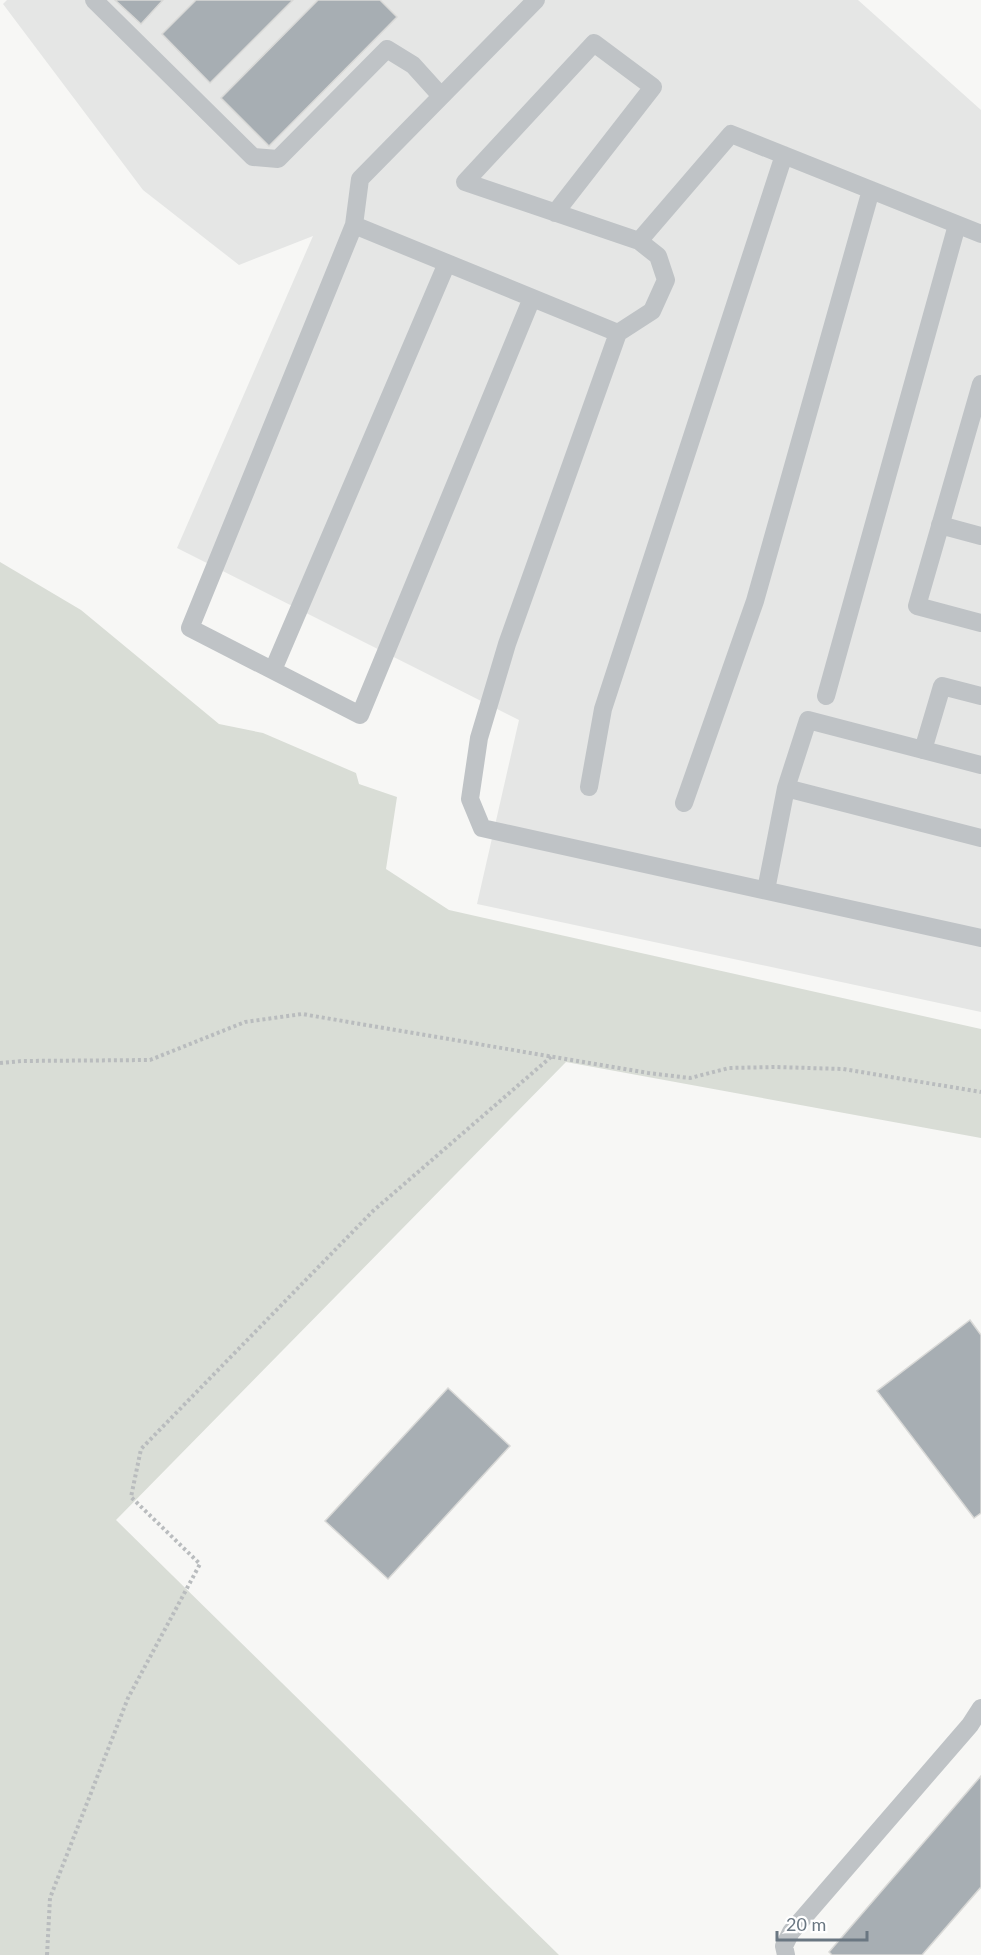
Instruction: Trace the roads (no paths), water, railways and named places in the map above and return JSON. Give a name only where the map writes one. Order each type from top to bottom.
[{"type":"lane","points":[[94,0],[253,157],[278,159],[387,49],[413,65],[441,96]]},
{"type":"lane","points":[[532,298],[360,715],[189,628],[354,225],[360,178],[536,0]]},
{"type":"lane","points":[[555,213],[653,87],[594,43],[465,182],[555,213],[639,241],[658,256],[666,280],[652,311],[618,333],[507,644],[479,738],[470,799],[482,828],[981,938]]},
{"type":"lane","points":[[639,241],[731,134],[981,234]]},
{"type":"lane","points":[[589,786],[603,709],[783,155]]},
{"type":"lane","points":[[684,803],[755,601],[870,190]]},
{"type":"lane","points":[[354,225],[618,333]]},
{"type":"lane","points":[[826,696],[957,225]]},
{"type":"lane","points":[[273,670],[447,263]]},
{"type":"lane","points":[[981,384],[975,430],[940,525],[917,606],[981,623]]},
{"type":"lane","points":[[940,525],[981,536]]},
{"type":"lane","points":[[923,750],[942,686],[981,696]]},
{"type":"lane","points":[[766,890],[786,788],[808,720],[981,765]]},
{"type":"lane","points":[[786,788],[981,837]]},
{"type":"lane","points":[[786,1955],[784,1946],[791,1932],[970,1725],[981,1708]]}]
